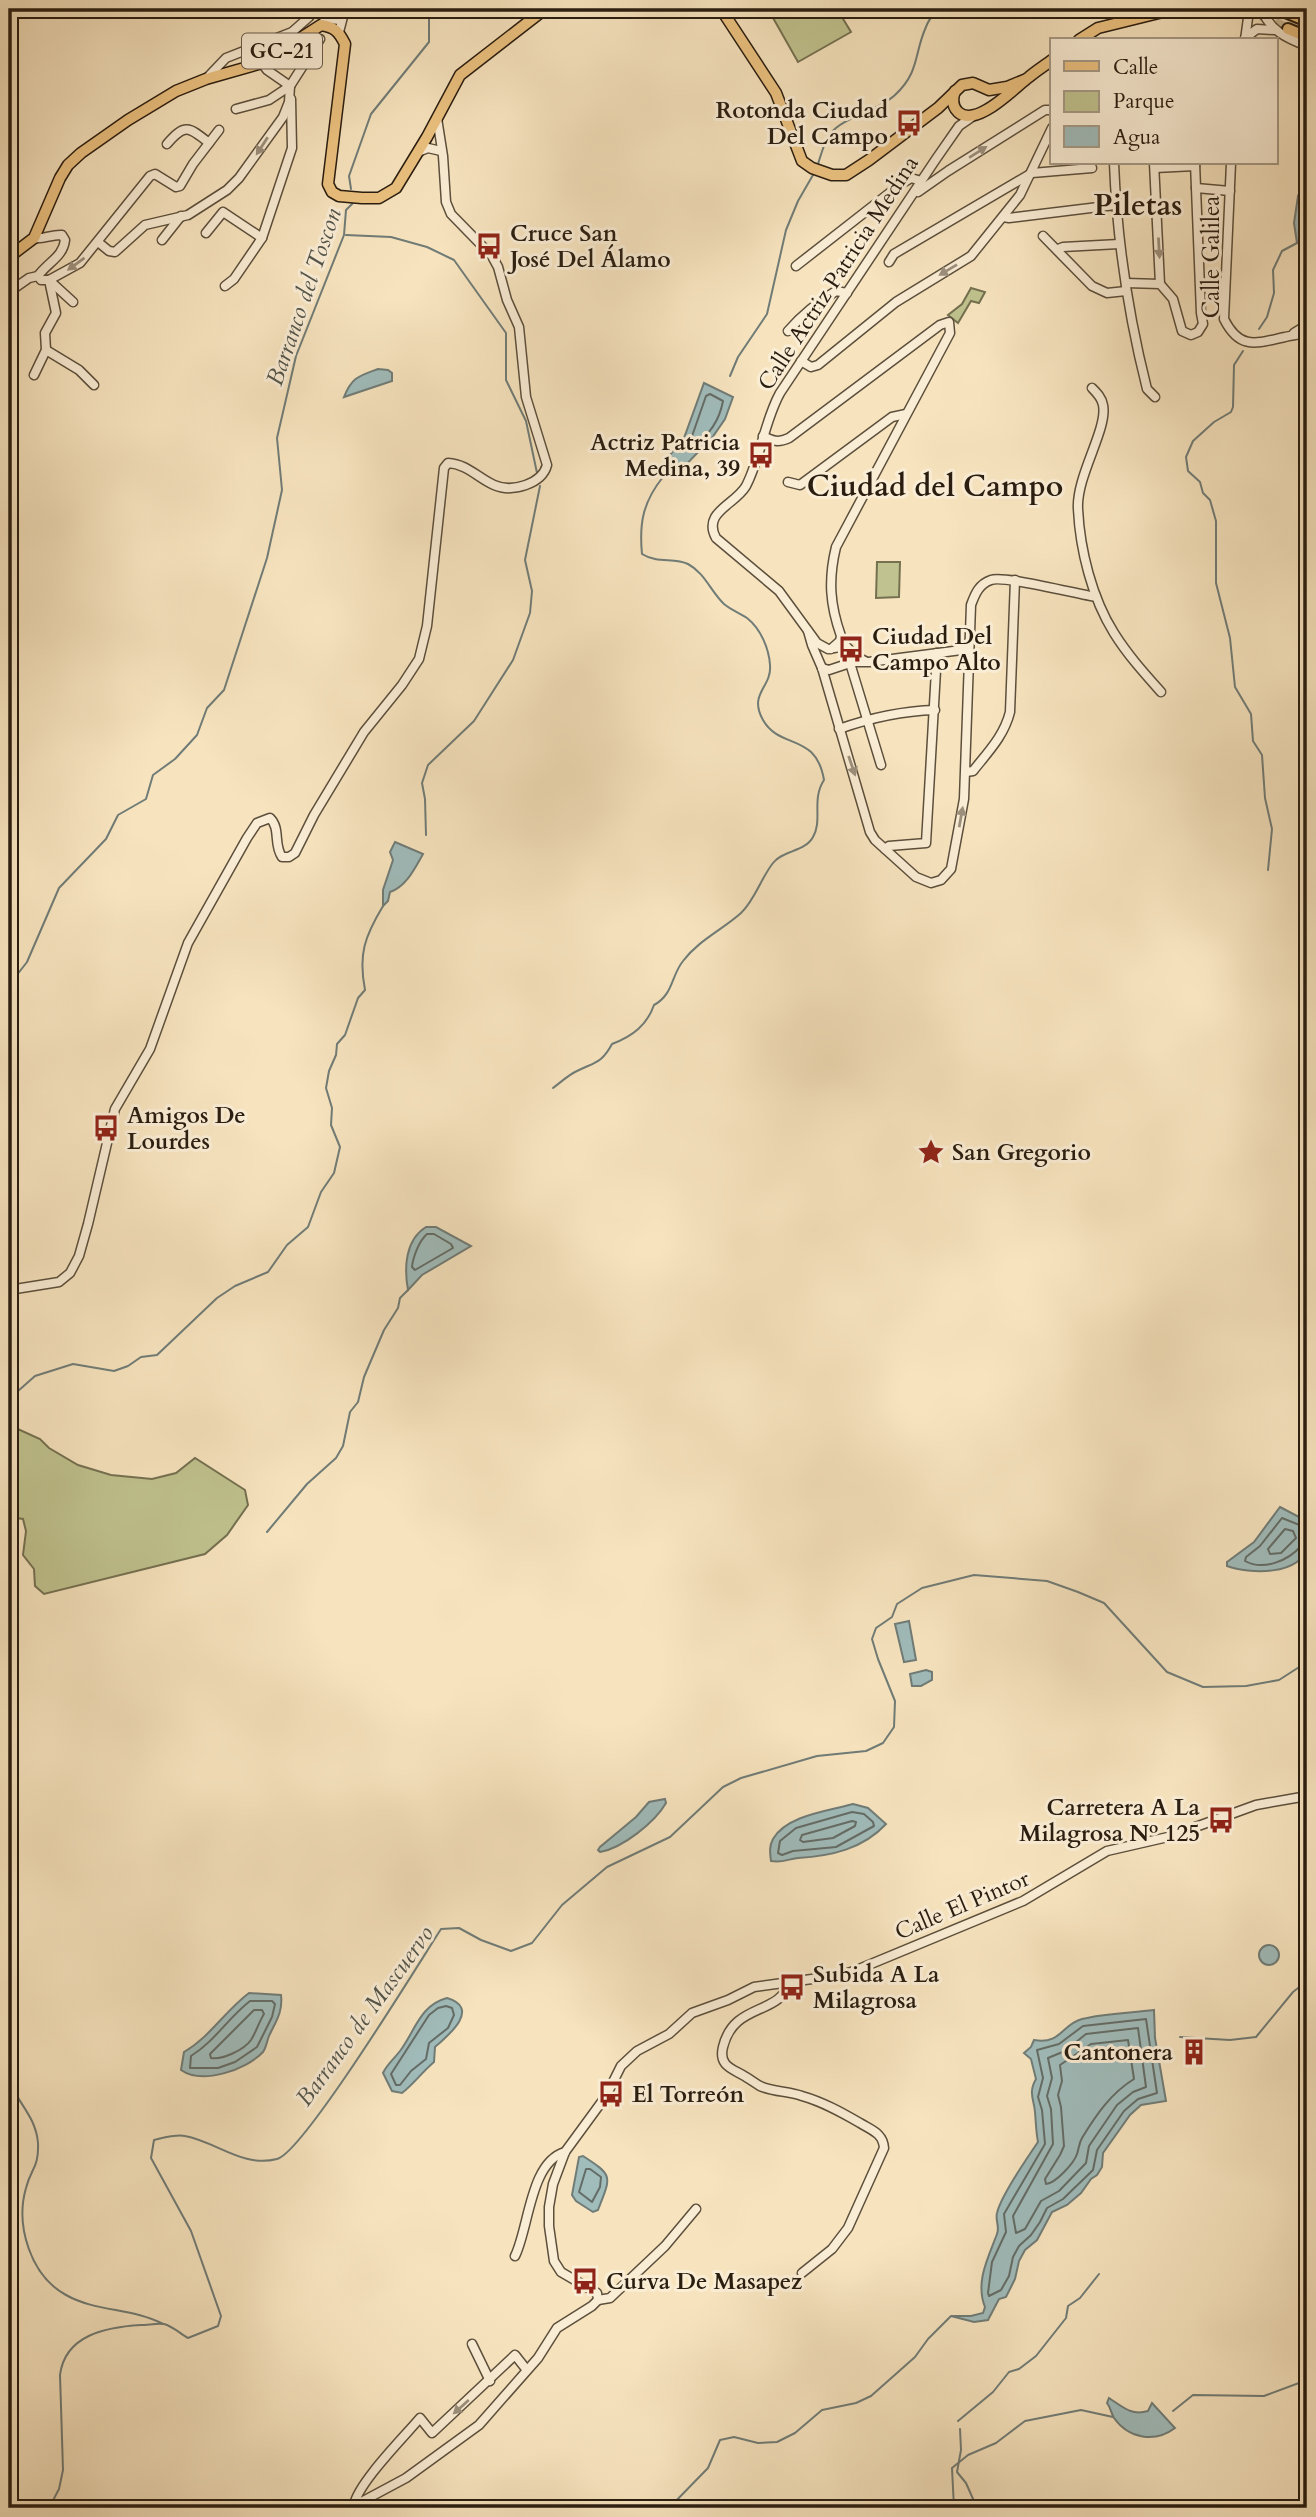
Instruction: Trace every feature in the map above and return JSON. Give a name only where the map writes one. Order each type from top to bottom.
[{"type":"highway","points":[[1278,9],[1307,21]]},
{"type":"highway","points":[[1288,29],[1307,37]]},
{"type":"main road","name":"GC-21","points":[[9,257],[34,238],[68,165],[128,120],[176,91],[206,79],[262,63],[321,25],[339,32],[345,44],[328,184],[332,192],[339,196],[362,198],[387,195],[396,188],[418,152],[460,75],[545,9]]},
{"type":"main road","points":[[720,9],[776,93],[802,161],[812,169],[832,175],[846,175],[869,160],[938,108],[957,88],[967,83],[973,83],[983,89],[1007,87],[1024,80]]},
{"type":"main road","points":[[1082,38],[1098,28],[1175,9]]},
{"type":"main road","points":[[957,88],[953,98],[956,110],[961,115],[977,114],[1014,91],[1024,80],[1050,61]]},
{"type":"main road","points":[[977,114],[986,103],[983,89]]},
{"type":"main road","points":[[938,108],[956,110]]},
{"type":"street","points":[[206,79],[226,58],[292,32],[314,9]]},
{"type":"street","points":[[339,32],[345,9]]},
{"type":"street","points":[[1245,9],[1248,18],[1245,38]]},
{"type":"street","points":[[1261,9],[1275,30],[1307,46]]},
{"type":"street","points":[[321,25],[326,19],[340,20]]},
{"type":"street","points":[[1246,38],[1258,29],[1275,30]]},
{"type":"street","points":[[236,109],[269,100],[290,86],[320,39]]},
{"type":"street","points":[[224,74],[222,66],[226,58]]},
{"type":"street","points":[[262,63],[267,70],[290,86]]},
{"type":"street","points":[[98,242],[109,251],[116,252],[145,225],[181,216],[228,190],[283,117],[289,102],[290,86]]},
{"type":"street","points":[[225,286],[234,279],[262,238],[292,148],[290,86]]},
{"type":"street","name":"Calle Actriz Patricia Medina","points":[[953,135],[956,110]]},
{"type":"street","points":[[904,207],[921,190],[948,171],[1045,110],[1050,110]]},
{"type":"street","name":"Calle Actriz Patricia Medina","points":[[830,649],[817,643],[779,591],[716,538],[712,531],[712,522],[718,512],[746,485],[772,407],[801,361],[959,126],[977,114]]},
{"type":"street","points":[[9,1290],[59,1282],[69,1273],[79,1256],[115,1109],[150,1049],[188,943],[247,838],[257,823],[270,818],[277,829],[278,850],[282,856],[289,857],[295,853],[356,744],[419,659],[427,626],[444,468],[449,463],[464,466],[504,488],[529,484],[540,479],[545,473],[547,465],[523,380],[519,327],[492,256],[451,214],[446,202],[437,118]]},
{"type":"street","points":[[167,144],[178,131],[185,129],[193,130],[209,143]]},
{"type":"street","points":[[49,281],[80,263],[150,176],[155,174],[176,187],[180,186],[219,130]]},
{"type":"street","points":[[801,361],[811,367],[818,365],[896,302],[971,256],[1020,195],[1050,132]]},
{"type":"street","points":[[427,137],[441,150]]},
{"type":"street","points":[[418,152],[428,148],[441,150]]},
{"type":"street","points":[[936,159],[935,168],[938,171],[948,171]]},
{"type":"street","points":[[1114,164],[1119,244],[1132,328],[1147,389],[1155,397]]},
{"type":"street","name":"Calle Galilea","points":[[1231,164],[1224,319],[1230,332],[1243,342],[1257,344],[1288,336]]},
{"type":"street","points":[[1154,165],[1195,165],[1203,324],[1198,332],[1191,335],[1182,331],[1173,299],[1160,284],[1154,165]]},
{"type":"street","points":[[889,262],[894,254],[1032,173],[1092,168]]},
{"type":"street","points":[[796,266],[901,184],[911,178],[921,181]]},
{"type":"street","points":[[1007,188],[1015,187],[1020,195]]},
{"type":"street","points":[[1196,188],[1230,191]]},
{"type":"street","points":[[1000,220],[1115,205]]},
{"type":"street","points":[[206,233],[223,212],[262,238]]},
{"type":"street","points":[[162,240],[181,216]]},
{"type":"street","points":[[9,292],[29,278],[38,276],[58,257],[64,247],[65,240],[62,235],[34,238]]},
{"type":"street","points":[[1043,236],[1092,286],[1107,293],[1126,287],[1160,284]]},
{"type":"street","points":[[1058,249],[1119,244]]},
{"type":"street","points":[[38,276],[41,280],[49,281],[73,302]]},
{"type":"street","points":[[34,375],[46,350],[45,333],[56,313],[49,281]]},
{"type":"street","points":[[788,331],[800,317],[825,297],[836,291],[847,293]]},
{"type":"street","points":[[762,436],[782,442],[789,438],[940,325],[949,323],[950,333],[836,547],[829,591],[840,641],[819,657],[820,665],[829,670],[851,662],[969,649]]},
{"type":"street","points":[[1288,336],[1307,325]]},
{"type":"street","points":[[1288,336],[1307,332]]},
{"type":"street","points":[[46,350],[79,370],[94,385]]},
{"type":"street","points":[[1092,387],[1101,398],[1104,416],[1082,476],[1078,509],[1096,597],[1113,632],[1161,692]]},
{"type":"street","points":[[788,482],[800,485],[892,416],[906,414]]},
{"type":"street","points":[[1015,580],[1010,712],[1007,725],[1001,737],[973,771],[966,772],[971,605],[975,594],[989,580],[998,578],[1015,580],[1096,597]]},
{"type":"street","points":[[838,627],[850,650],[866,720],[881,765]]},
{"type":"street","name":"Calle Actriz Patricia Medina","points":[[808,631],[870,832],[916,877],[931,883],[940,880],[951,869],[964,799],[966,772]]},
{"type":"street","points":[[830,649],[841,646],[869,662]]},
{"type":"street","points":[[885,849],[889,846],[926,843],[937,653]]},
{"type":"street","points":[[839,729],[866,720],[888,718],[904,711],[935,710]]},
{"type":"street","name":"Calle El Pintor","points":[[565,2152],[606,2096],[621,2066],[637,2050],[669,2034],[692,2013],[754,1987],[854,1971],[1023,1902],[1107,1851],[1168,1837],[1256,1805],[1307,1796]]},
{"type":"street","points":[[789,1983],[787,1989],[772,2003],[735,2022],[723,2046],[725,2064],[734,2073],[746,2076],[761,2086],[799,2095],[838,2110],[878,2134],[882,2138],[884,2148],[848,2228],[832,2249],[802,2273]]},
{"type":"street","points":[[515,2256],[522,2242],[536,2187],[545,2166],[561,2152],[565,2152]]},
{"type":"street","points":[[565,2152],[553,2184],[549,2207],[554,2261],[561,2272],[593,2290],[598,2300]]},
{"type":"street","points":[[352,2507],[406,2478],[471,2431],[490,2414],[538,2358],[557,2328],[598,2300],[610,2298],[665,2246],[695,2209]]},
{"type":"street","points":[[472,2344],[490,2381]]},
{"type":"street","points":[[352,2507],[355,2497],[371,2476],[420,2418],[432,2433],[515,2355],[526,2369]]},
{"type":"green space","points":[[768,9],[837,9],[851,32],[798,62]]},
{"type":"green space","points":[[971,288],[985,292],[979,303],[971,301],[958,323],[948,315],[962,304]]},
{"type":"green space","points":[[877,562],[900,562],[899,597],[876,598]]},
{"type":"green space","points":[[9,1425],[40,1439],[49,1448],[78,1465],[111,1475],[152,1479],[176,1473],[195,1458],[245,1490],[248,1505],[227,1535],[205,1554],[44,1594],[35,1586],[34,1569],[23,1555],[26,1531],[23,1519],[9,1517]]},
{"type":"water","points":[[1307,175],[1307,243],[1297,243],[1294,223],[1298,196]]},
{"type":"water","points":[[378,369],[392,373],[392,381],[344,397],[357,378]]},
{"type":"water","points":[[704,383],[733,397],[725,419],[705,448],[681,470],[663,477],[669,456],[684,438]]},
{"type":"water","points":[[395,842],[423,854],[405,881],[390,892],[388,901],[383,906],[383,890],[393,860],[390,852]]},
{"type":"water","points":[[426,1227],[436,1227],[471,1246],[422,1275],[408,1290],[406,1273],[410,1247]]},
{"type":"water","points":[[1280,1507],[1307,1524],[1308,1544],[1302,1556],[1295,1563],[1273,1570],[1236,1569],[1227,1566],[1227,1562],[1254,1542]]},
{"type":"water","points":[[909,1621],[916,1660],[904,1662],[895,1624]]},
{"type":"water","points":[[926,1670],[932,1672],[932,1680],[921,1686],[912,1686],[910,1674]]},
{"type":"water","points":[[665,1799],[666,1803],[661,1810],[638,1833],[609,1850],[598,1850],[649,1802]]},
{"type":"water","points":[[853,1804],[868,1808],[886,1824],[867,1840],[846,1850],[771,1861],[772,1842],[788,1824],[809,1815]]},
{"type":"water","points":[[1269,1945],[1276,1948],[1279,1955],[1276,1962],[1269,1965],[1262,1962],[1259,1955],[1262,1948]]},
{"type":"water","points":[[249,1993],[281,1995],[280,2011],[263,2052],[246,2065],[212,2076],[200,2076],[181,2070],[184,2052],[202,2039]]},
{"type":"water","points":[[447,1998],[457,2002],[461,2008],[459,2022],[435,2047],[434,2062],[402,2093],[392,2091],[383,2073],[424,2013],[430,2006]]},
{"type":"water","points":[[1154,2010],[1155,2038],[1166,2101],[1141,2105],[1130,2115],[1103,2153],[1102,2167],[1097,2175],[1067,2205],[1052,2212],[1037,2240],[1025,2250],[1006,2297],[999,2299],[988,2320],[974,2322],[951,2316],[983,2313],[985,2307],[982,2279],[998,2231],[999,2206],[1038,2142],[1032,2092],[1036,2079],[1031,2059],[1024,2053],[1034,2040],[1050,2040],[1082,2019]]},
{"type":"water","points":[[583,2156],[600,2168],[607,2178],[606,2190],[598,2210],[593,2212],[576,2201],[572,2195],[579,2157]]},
{"type":"water","points":[[1109,2398],[1127,2410],[1137,2412],[1148,2411],[1152,2403],[1175,2428],[1151,2437],[1127,2431],[1114,2418],[1107,2403]]},
{"type":"waterway","name":"Barranco del Toscon","points":[[351,189],[349,176],[371,114],[429,42],[429,9]]},
{"type":"waterway","points":[[818,164],[826,141],[836,128],[888,101],[903,87],[913,70],[927,24],[938,9]]},
{"type":"waterway","points":[[730,376],[738,357],[767,314],[786,230],[813,175]]},
{"type":"waterway","name":"Barranco del Toscon","points":[[9,985],[27,962],[59,888],[106,839],[118,815],[146,799],[153,775],[175,759],[197,735],[207,708],[224,690],[267,558],[282,490],[277,438],[296,356],[344,235],[346,210],[354,202]]},
{"type":"waterway","points":[[346,235],[391,237],[427,247],[454,260],[506,333],[506,380],[526,421],[537,473]]},
{"type":"waterway","points":[[1259,329],[1267,317],[1274,293],[1273,270],[1282,251],[1297,243]]},
{"type":"waterway","points":[[1243,351],[1234,365],[1231,412],[1214,422],[1193,441],[1186,457],[1188,471],[1200,482],[1203,493],[1210,500],[1216,521],[1216,583],[1230,638],[1235,687],[1251,714],[1253,741],[1262,755],[1265,798],[1272,829],[1268,870]]},
{"type":"waterway","points":[[553,1088],[598,1061],[612,1044],[638,1029],[654,1005],[665,996],[679,967],[689,954],[741,913],[773,863],[805,846],[816,830],[818,795],[824,780],[820,765],[806,748],[770,729],[759,711],[759,697],[770,673],[768,652],[760,633],[747,618],[724,604],[694,568],[683,562],[654,559],[642,554],[644,513],[651,495],[663,477]]},
{"type":"waterway","points":[[426,835],[422,783],[428,765],[474,721],[513,660],[530,613],[532,591],[525,560],[540,486]]},
{"type":"waterway","points":[[9,1399],[35,1376],[73,1364],[114,1371],[141,1357],[157,1355],[217,1298],[235,1286],[268,1272],[287,1245],[308,1227],[321,1192],[334,1173],[340,1147],[331,1125],[332,1108],[326,1088],[329,1071],[336,1055],[337,1044],[345,1035],[358,998],[365,990],[362,966],[365,946],[383,906]]},
{"type":"waterway","points":[[267,1532],[307,1484],[336,1458],[343,1446],[350,1412],[358,1402],[364,1377],[384,1330],[398,1308],[400,1298],[408,1290]]},
{"type":"waterway","name":"Barranco de Mascuervo","points":[[49,2508],[59,2489],[63,2470],[60,2375],[63,2361],[70,2351],[89,2336],[128,2326],[164,2324],[188,2338],[218,2326],[221,2316],[191,2231],[151,2158],[154,2140],[185,2136],[241,2157],[265,2161],[277,2159],[291,2149],[335,2093],[441,1929],[459,1928],[511,1951],[532,1943],[562,1905],[607,1867],[670,1837],[723,1787],[741,1778],[817,1756],[866,1751],[883,1743],[894,1727],[895,1701],[872,1639],[876,1628],[892,1617],[897,1604],[922,1588],[974,1575],[1047,1581],[1104,1603],[1167,1672],[1203,1687],[1246,1686],[1279,1680],[1307,1662]]},
{"type":"waterway","points":[[1180,2037],[1230,2040],[1256,2037],[1293,1992],[1307,1981]]},
{"type":"waterway","points":[[9,2081],[37,2134],[38,2151],[26,2188],[23,2218],[29,2249],[43,2276],[54,2287],[78,2300],[139,2315],[163,2324]]},
{"type":"waterway","points":[[958,2421],[993,2392],[1009,2372],[1019,2369],[1036,2356],[1066,2318],[1068,2306],[1080,2298],[1099,2274]]},
{"type":"waterway","points":[[669,2508],[708,2468],[720,2440],[734,2437],[758,2443],[777,2442],[795,2433],[822,2410],[856,2403],[871,2396],[915,2357],[928,2339],[951,2316]]},
{"type":"waterway","points":[[1173,2411],[1193,2395],[1264,2396],[1307,2380]]},
{"type":"waterway","points":[[954,2508],[952,2468],[968,2455],[996,2443],[1025,2421],[1081,2410],[1113,2417]]},
{"type":"waterway","points":[[960,2429],[961,2450],[957,2472],[966,2483],[977,2508]]},
{"type":"tunnel","points":[[1248,9],[1288,29]]},
{"type":"place","name":"Rotonda Ciudad Del Campo","points":[[909,123]]},
{"type":"place","name":"Cruce San José Del Álamo","points":[[489,246]]},
{"type":"place","name":"Actriz Patricia Medina, 39","points":[[761,455]]},
{"type":"place","name":"Ciudad Del Campo Alto","points":[[851,649]]},
{"type":"place","name":"Amigos De Lourdes","points":[[106,1128]]},
{"type":"place","name":"San Gregorio","points":[[931,1152]]},
{"type":"place","name":"Carretera A La Milagrosa Nº 125","points":[[1221,1820]]},
{"type":"place","name":"Subida A La Milagrosa","points":[[792,1987]]},
{"type":"place","name":"Cantonera","points":[[1194,2052]]},
{"type":"place","name":"El Torreón","points":[[611,2094]]},
{"type":"place","name":"Curva De Masapez","points":[[585,2281]]},
{"type":"district","name":"Piletas","points":[[1138,205]]},
{"type":"district","name":"Ciudad del Campo","points":[[935,486]]}]
